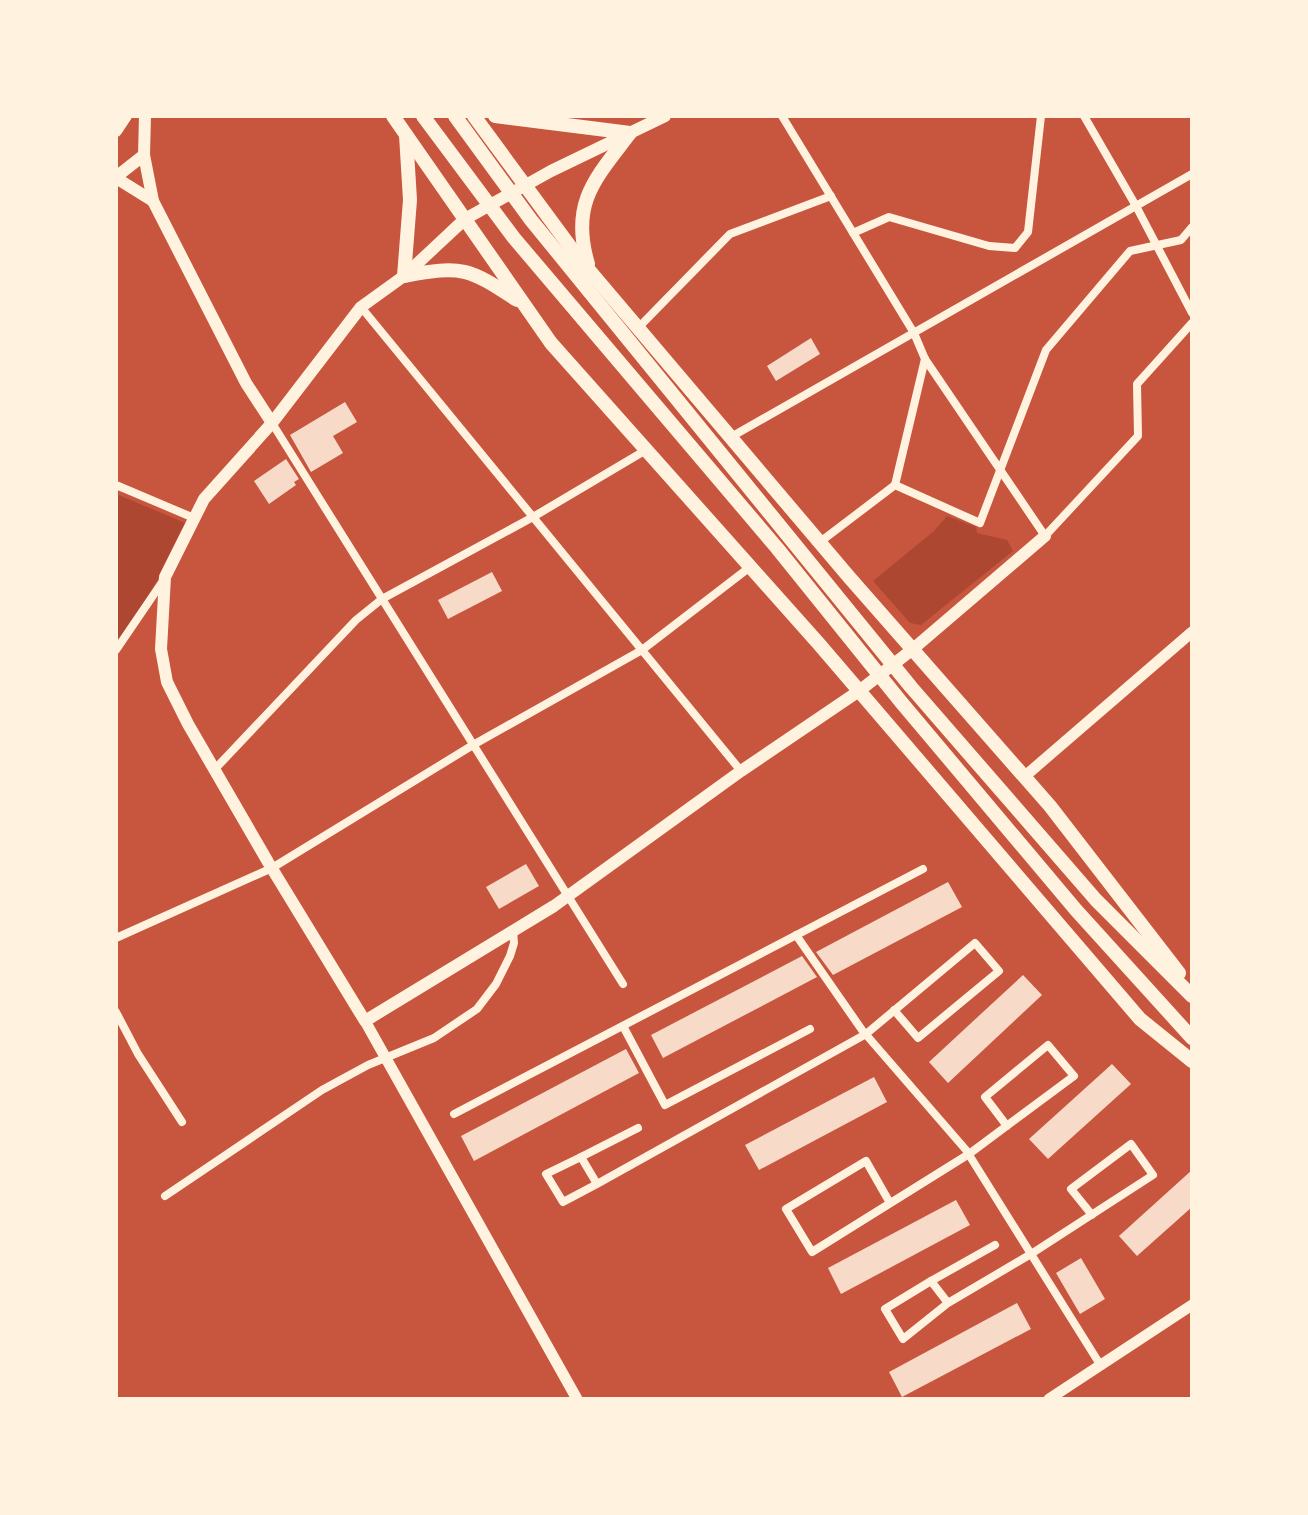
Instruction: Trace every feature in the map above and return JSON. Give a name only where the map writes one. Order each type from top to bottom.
[{"type":"highway","points":[[393,116],[551,343],[859,691],[1140,1019],[1192,1061]]},
{"type":"highway","points":[[423,116],[514,238],[767,536],[901,702],[1076,910],[1192,1038]]},
{"type":"highway","points":[[455,116],[531,220],[911,687],[1096,900],[1192,996]]},
{"type":"highway","points":[[474,116],[591,272],[1024,777],[1192,989]]},
{"type":"highway","points":[[495,116],[630,133],[599,174],[584,202],[581,240],[591,272]]},
{"type":"highway","points":[[406,134],[410,200],[404,276],[452,269],[478,275],[523,304]]},
{"type":"main road","points":[[116,131],[126,116]]},
{"type":"main road","points":[[145,116],[144,155],[153,201],[246,383],[272,423]]},
{"type":"main road","points":[[665,116],[465,219],[404,276],[361,307],[272,423],[204,499],[165,577],[161,649],[167,682],[272,868],[365,1021],[568,897],[741,771],[859,691],[1045,536]]},
{"type":"main road","points":[[144,155],[116,178],[153,201]]},
{"type":"street","points":[[782,116],[914,333],[925,359],[1045,536],[1138,436],[1137,384],[1192,323]]},
{"type":"street","points":[[853,233],[889,217],[989,246],[1015,248],[1028,232],[1041,116]]},
{"type":"street","points":[[1084,116],[1192,313]]},
{"type":"street","points":[[731,437],[1192,174]]},
{"type":"street","points":[[638,328],[730,234],[831,196]]},
{"type":"street","points":[[895,485],[980,523],[1046,350],[1130,251],[1181,240],[1192,227]]},
{"type":"street","points":[[361,307],[741,771]]},
{"type":"street","points":[[820,542],[895,485],[925,359]]},
{"type":"street","points":[[272,423],[623,984]]},
{"type":"street","points":[[215,769],[356,620],[382,599],[533,517],[646,450]]},
{"type":"street","points":[[116,485],[194,518]]},
{"type":"street","points":[[116,938],[272,868],[473,745],[642,650],[750,567]]},
{"type":"street","points":[[116,650],[165,577]]},
{"type":"street","points":[[1024,777],[1192,632]]},
{"type":"street","points":[[454,1114],[923,869]]},
{"type":"street","points":[[165,1196],[322,1090],[368,1065],[387,1060],[434,1038],[477,1009],[496,984],[510,956],[514,943],[513,931]]},
{"type":"street","points":[[796,935],[866,1034],[969,1154],[1101,1366]]},
{"type":"street","points":[[638,1128],[546,1174],[563,1202],[866,1034],[894,1010],[975,943],[999,971],[918,1038],[894,1010]]},
{"type":"street","points":[[116,1012],[138,1054],[182,1122]]},
{"type":"street","points":[[365,1021],[577,1399]]},
{"type":"street","points":[[623,1026],[665,1105],[810,1029]]},
{"type":"street","points":[[890,1203],[866,1161],[786,1209],[812,1252],[969,1154],[1007,1126],[1074,1076],[1048,1045],[985,1097],[1007,1126]]},
{"type":"street","points":[[995,1245],[885,1309],[903,1339],[948,1303],[1031,1254],[1092,1215],[1153,1175],[1131,1144],[1071,1189],[1092,1215]]},
{"type":"street","points":[[581,1157],[597,1184]]},
{"type":"street","points":[[931,1281],[948,1303]]},
{"type":"street","points":[[1049,1399],[1191,1309]]},
{"type":"shaded area","points":[[116,494],[190,525],[116,649]]},
{"type":"shaded area","points":[[947,516],[976,527],[977,533],[1007,540],[1013,551],[921,625],[910,623],[873,581],[934,531]]},
{"type":"building","points":[[811,338],[820,354],[776,381],[767,366]]},
{"type":"building","points":[[345,402],[357,422],[333,436],[343,453],[311,472],[290,435]]},
{"type":"building","points":[[286,459],[299,479],[294,482],[296,485],[269,504],[254,481]]},
{"type":"building","points":[[492,572],[502,591],[448,619],[438,600]]},
{"type":"building","points":[[526,864],[539,886],[499,909],[486,887]]},
{"type":"building","points":[[948,882],[962,907],[833,975],[816,952]]},
{"type":"building","points":[[802,956],[817,977],[663,1058],[651,1035]]},
{"type":"building","points":[[1023,975],[1042,995],[948,1083],[929,1062]]},
{"type":"building","points":[[626,1049],[639,1073],[474,1161],[461,1136]]},
{"type":"building","points":[[1112,1064],[1131,1084],[1048,1159],[1029,1139]]},
{"type":"building","points":[[874,1077],[887,1102],[759,1170],[745,1145]]},
{"type":"building","points":[[1192,1170],[1192,1207],[1137,1256],[1119,1236]]},
{"type":"building","points":[[956,1200],[970,1225],[841,1294],[828,1268]]},
{"type":"building","points":[[1081,1258],[1105,1299],[1080,1314],[1056,1273]]},
{"type":"building","points":[[1017,1303],[1031,1329],[902,1397],[889,1372]]}]
